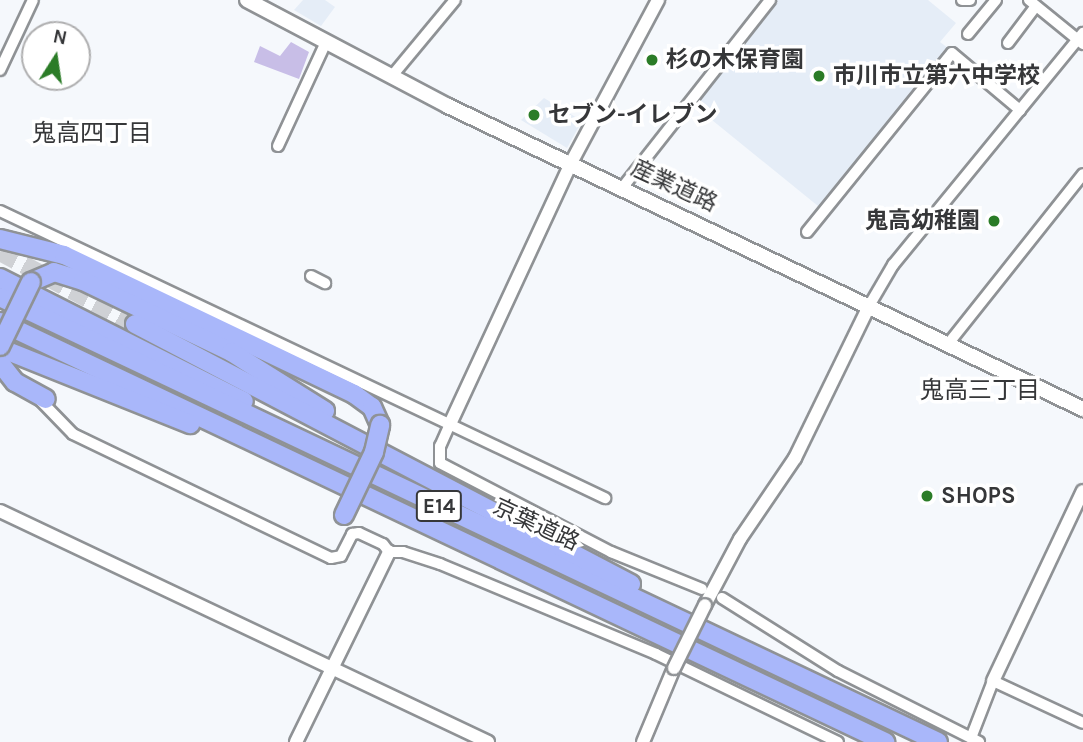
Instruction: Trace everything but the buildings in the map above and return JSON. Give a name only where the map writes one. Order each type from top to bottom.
[{"type":"highway","points":[[0,239],[64,255],[354,394],[372,407],[380,425],[374,452],[344,515]]},
{"type":"highway","points":[[343,485],[0,347],[31,282],[46,273],[69,275],[230,352],[407,464]]},
{"type":"highway","points":[[0,278],[197,375],[390,483]]},
{"type":"highway","name":"京葉道路","points":[[0,297],[938,742]]},
{"type":"highway","name":"京葉道路","points":[[0,321],[885,742]]},
{"type":"highway","points":[[135,324],[407,464],[770,662]]},
{"type":"highway","points":[[0,363],[15,382],[46,400]]},
{"type":"main road","name":"産業道路","points":[[247,0],[391,77],[1083,410]]},
{"type":"street","points":[[0,70],[33,0]]},
{"type":"street","points":[[391,77],[455,0]]},
{"type":"street","points":[[658,0],[571,163],[440,446],[440,463],[611,552],[702,589]]},
{"type":"street","points":[[622,187],[770,0]]},
{"type":"street","points":[[962,0],[970,0]]},
{"type":"street","points":[[968,33],[996,0]]},
{"type":"street","points":[[643,742],[674,668],[705,605],[740,539],[795,458],[869,306],[893,265],[1081,39],[1032,3],[1008,43]]},
{"type":"street","points":[[278,146],[326,42]]},
{"type":"street","points":[[807,232],[951,53],[1020,110]]},
{"type":"street","points":[[948,344],[1083,174]]},
{"type":"street","points":[[0,211],[605,498]]},
{"type":"street","points":[[312,276],[325,283]]},
{"type":"street","points":[[0,378],[41,401],[73,434],[331,558],[341,556],[355,532],[383,544],[389,552]]},
{"type":"street","points":[[722,598],[838,671],[975,740],[993,681],[1083,491]]},
{"type":"street","points":[[0,511],[488,742]]},
{"type":"street","points":[[296,742],[389,552]]},
{"type":"street","points":[[389,552],[403,552],[440,564],[618,638],[838,742]]},
{"type":"street","points":[[993,681],[1083,723]]},
{"type":"shaded area","points":[[303,0],[325,0],[335,7],[321,26],[294,10]]},
{"type":"shaded area","name":"市川市立第六中学校","points":[[775,0],[928,0],[956,23],[940,42],[948,48],[818,206],[691,103]]},
{"type":"shaded area","points":[[291,42],[309,52],[299,79],[254,62],[260,46],[280,56]]},
{"type":"shaded area","points":[[544,98],[582,121],[567,148],[521,120]]},
{"type":"tunnel","points":[[0,252],[135,324]]},
{"type":"place","name":"杉の木保育園","points":[[652,60]]},
{"type":"place","name":"市川市立第六中学校","points":[[819,76]]},
{"type":"place","name":"セブン-イレブン","points":[[534,115]]},
{"type":"place","name":"鬼高幼稚園","points":[[994,221]]},
{"type":"place","name":"SHOPS","points":[[927,496]]},
{"type":"district","name":"鬼高四丁目","points":[[92,134]]},
{"type":"district","name":"鬼高三丁目","points":[[980,391]]}]
